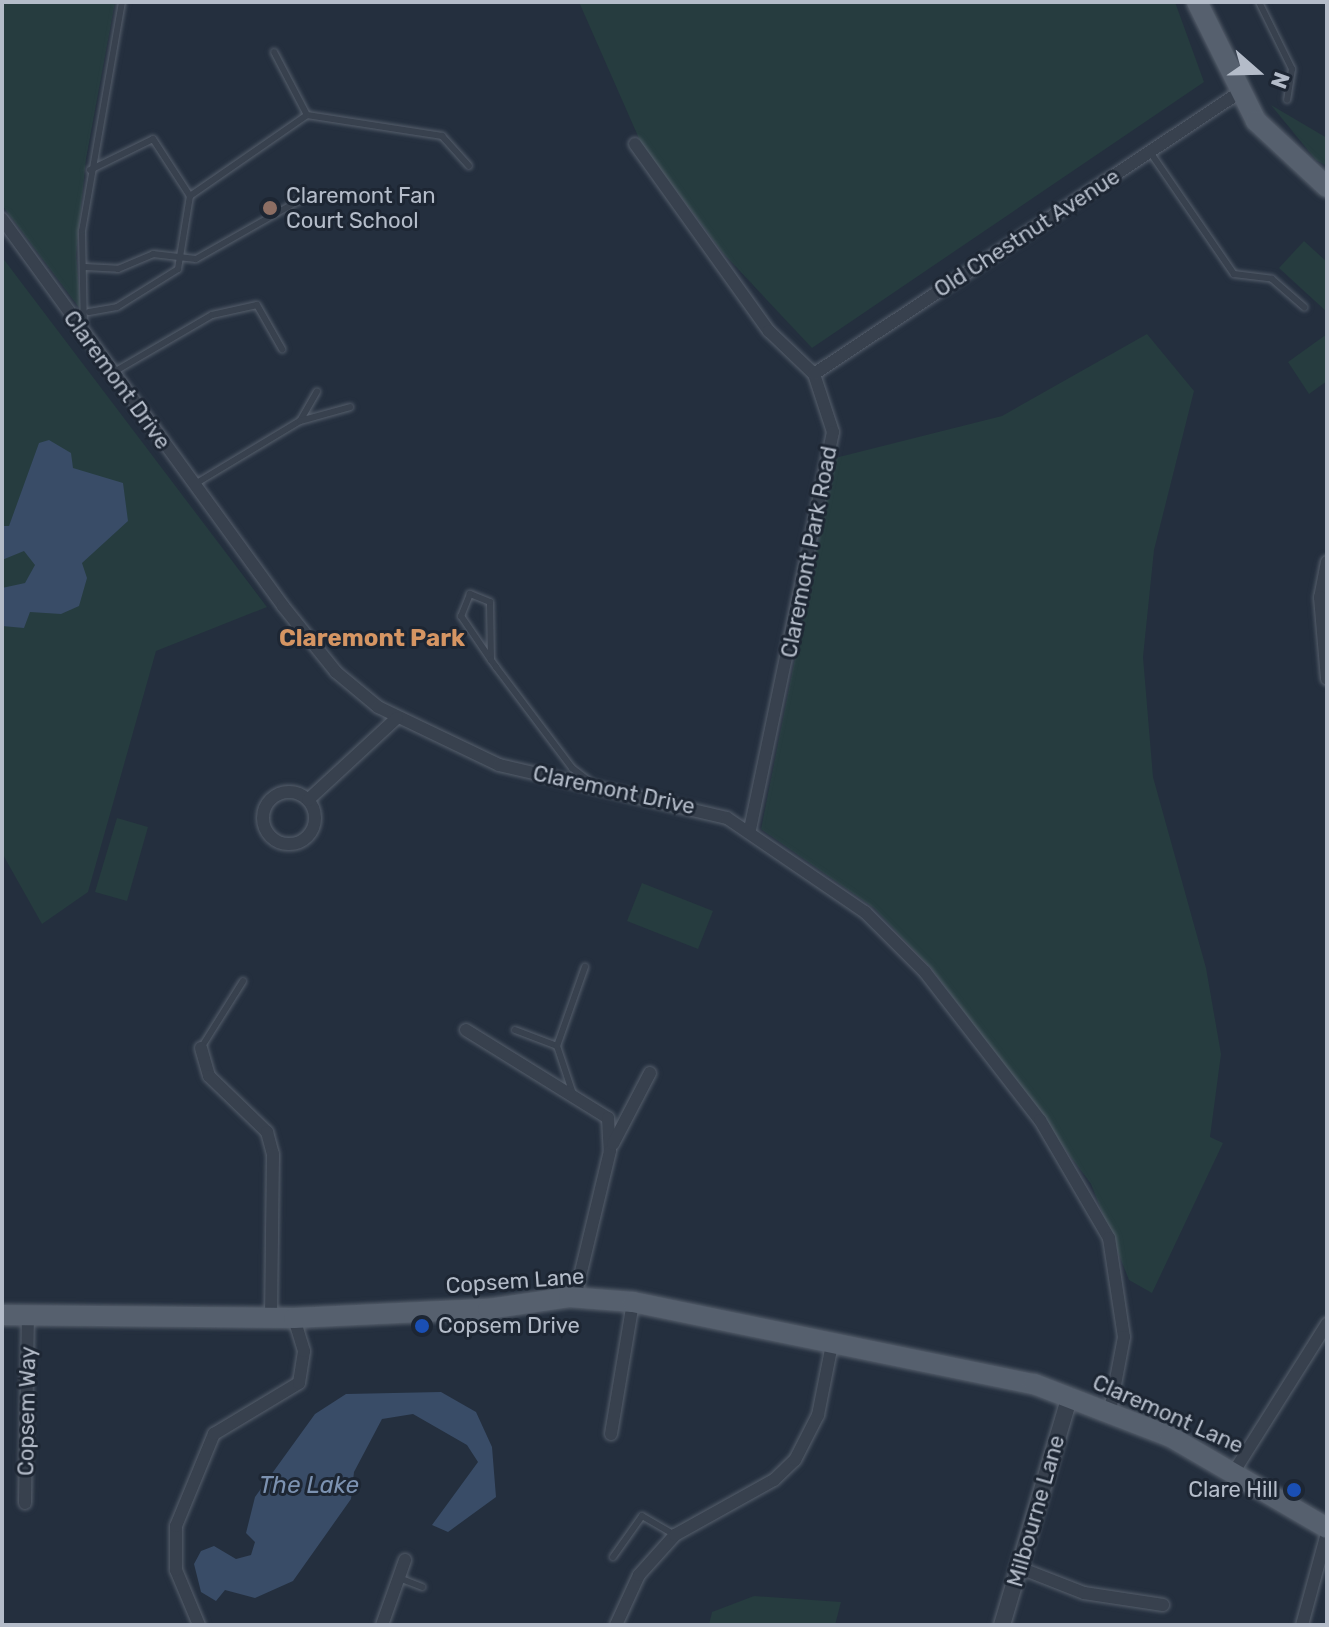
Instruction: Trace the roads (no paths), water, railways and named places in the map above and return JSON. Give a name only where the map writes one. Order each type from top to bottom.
[{"type":"main road","points":[[1197,2],[1256,121],[1327,187]]},
{"type":"main road","name":"Copsem Lane","points":[[2,1315],[28,1318],[294,1318],[575,1297],[633,1302],[987,1369],[1070,1396]]},
{"type":"main road","name":"Claremont Lane","points":[[1070,1396],[1110,1411],[1235,1470],[1327,1530]]},
{"type":"street","name":"Old Chestnut Avenue","points":[[814,374],[1240,92]]},
{"type":"street","name":"Claremont Park Road","points":[[635,144],[769,331],[814,374],[833,432],[750,830]]},
{"type":"street","name":"Claremont Drive","points":[[2,219],[111,374],[336,672],[397,718],[499,765],[701,808],[750,830],[865,912],[925,972],[1083,1185],[1109,1238],[1122,1292],[1124,1337],[1110,1411]]},
{"type":"street","points":[[1327,562],[1320,597],[1327,679]]},
{"type":"street","points":[[308,800],[397,718]]},
{"type":"street","points":[[293,792],[308,800],[315,821],[308,836],[290,844],[269,835],[263,814],[270,799],[293,792]]},
{"type":"street","points":[[466,1030],[608,1118],[610,1151]]},
{"type":"street","points":[[201,1048],[209,1076],[267,1132],[273,1154],[271,1318]]},
{"type":"street","points":[[575,1297],[610,1151],[650,1073]]},
{"type":"street","points":[[611,1434],[615,1373],[633,1302]]},
{"type":"street","name":"Copsem Way","points":[[25,1503],[28,1318]]},
{"type":"street","points":[[199,1625],[176,1570],[176,1526],[214,1434],[299,1383],[304,1351],[294,1318]]},
{"type":"street","points":[[1235,1470],[1327,1324]]},
{"type":"street","points":[[616,1625],[639,1575],[675,1535],[774,1480],[795,1460],[818,1415],[833,1339]]},
{"type":"street","name":"Milbourne Lane","points":[[1002,1625],[1070,1396]]},
{"type":"street","points":[[1302,1625],[1327,1530]]},
{"type":"street","points":[[382,1625],[405,1560]]},
{"type":"street","points":[[1020,1568],[1084,1593],[1163,1605]]},
{"type":"lane","points":[[83,334],[89,312],[85,267],[90,170],[122,2]]},
{"type":"lane","points":[[1259,2],[1292,69],[1287,100]]},
{"type":"lane","points":[[274,52],[307,115]]},
{"type":"lane","points":[[184,260],[179,230],[190,196],[307,115],[442,136],[469,166]]},
{"type":"lane","points":[[90,170],[153,139],[190,196]]},
{"type":"lane","points":[[1150,152],[1234,274],[1272,279],[1304,307]]},
{"type":"lane","points":[[89,312],[117,307],[178,269],[184,260],[305,197]]},
{"type":"lane","points":[[85,267],[118,269],[153,254],[184,260]]},
{"type":"lane","points":[[111,374],[212,315],[257,305],[282,349]]},
{"type":"lane","points":[[300,421],[317,391]]},
{"type":"lane","points":[[193,485],[300,421],[350,407]]},
{"type":"lane","points":[[491,660],[490,602],[470,594],[461,616],[491,660],[572,768],[595,785]]},
{"type":"lane","points":[[573,1094],[557,1046],[585,967]]},
{"type":"lane","points":[[201,1048],[243,981]]},
{"type":"lane","points":[[515,1030],[557,1046]]},
{"type":"lane","points":[[613,1557],[642,1516],[675,1535]]},
{"type":"lane","points":[[399,1578],[422,1587]]},
{"type":"water","points":[[49,440],[71,453],[73,468],[123,483],[128,521],[82,563],[87,578],[79,606],[61,614],[30,612],[24,628],[2,626],[2,588],[25,583],[35,565],[24,551],[2,560],[2,526],[9,526],[39,443]]},
{"type":"water","name":"The Lake","points":[[441,1392],[476,1412],[492,1447],[496,1497],[448,1532],[432,1525],[478,1462],[467,1445],[413,1414],[382,1419],[354,1472],[351,1499],[293,1581],[255,1598],[225,1590],[216,1601],[201,1592],[194,1564],[201,1551],[214,1546],[236,1559],[251,1555],[255,1542],[246,1533],[255,1497],[315,1414],[346,1394]]},
{"type":"place","name":"Claremont Fan Court School","points":[[270,208]]},
{"type":"place","name":"Copsem Drive","points":[[422,1326]]},
{"type":"place","name":"Clare Hill","points":[[1294,1490]]},
{"type":"district","name":"Claremont Park","points":[[372,639]]}]
